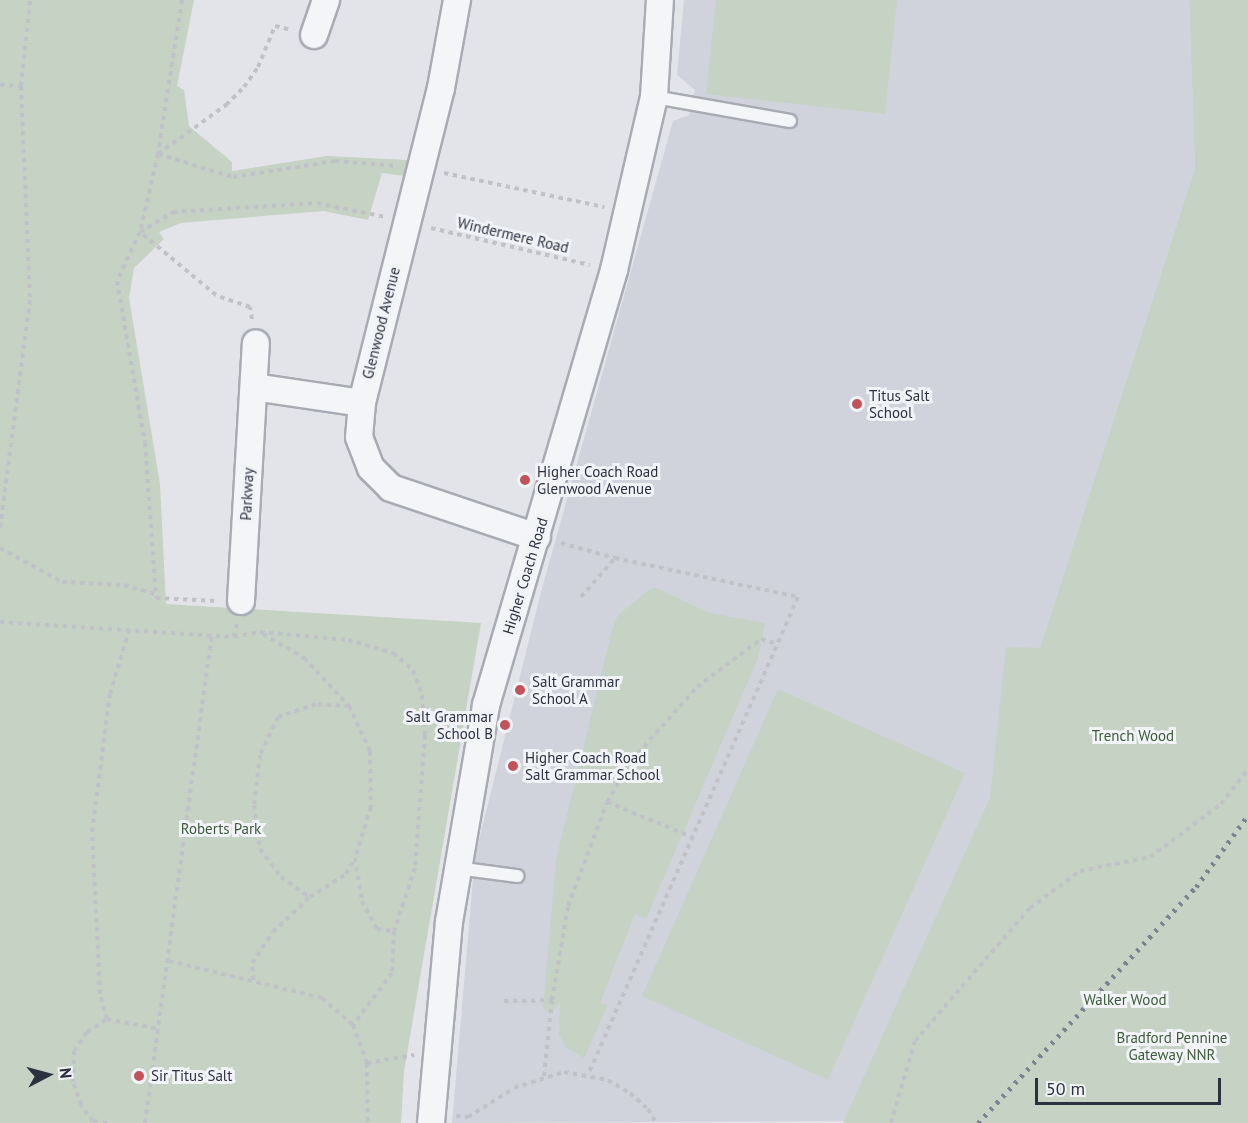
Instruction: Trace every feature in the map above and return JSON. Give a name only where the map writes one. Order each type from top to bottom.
[{"type":"street","points":[[314,35],[326,0]]},
{"type":"street","name":"Glenwood Avenue","points":[[457,0],[441,88],[362,403],[359,436],[371,468],[391,488],[537,537]]},
{"type":"street","name":"Higher Coach Road","points":[[431,1119],[435,1052],[457,868],[486,705],[614,270],[654,97],[660,0]]},
{"type":"street","name":"Parkway","points":[[241,601],[256,343]]},
{"type":"street","points":[[254,387],[362,403]]},
{"type":"lane","points":[[654,97],[790,121]]},
{"type":"lane","points":[[457,868],[517,876]]},
{"type":"path","points":[[0,529],[30,300],[21,86],[30,0]]},
{"type":"path","points":[[182,0],[158,154],[140,232],[117,282],[145,443],[156,598],[241,601]]},
{"type":"path","points":[[158,154],[226,105],[244,87],[258,67],[275,26],[314,35]]},
{"type":"path","points":[[0,85],[21,86]]},
{"type":"path","points":[[158,154],[233,177],[335,161],[421,168],[628,212]]},
{"type":"path","name":"Windermere Road","points":[[140,232],[173,212],[317,203],[614,270]]},
{"type":"path","points":[[140,232],[216,295],[250,307],[256,343]]},
{"type":"path","points":[[537,537],[615,558],[798,597],[588,1075]]},
{"type":"path","points":[[0,548],[62,582],[124,585],[156,594]]},
{"type":"path","points":[[580,597],[615,558]]},
{"type":"path","points":[[0,622],[234,637],[260,632],[348,640],[393,653],[413,670],[422,694],[425,735],[415,868],[394,931],[392,973],[353,1026]]},
{"type":"path","points":[[107,1019],[100,994],[92,832],[110,694],[129,630]]},
{"type":"path","points":[[253,980],[252,963],[273,932],[310,897],[346,874],[354,858],[371,807],[370,751],[349,706],[304,658],[260,632]]},
{"type":"path","points":[[145,1123],[212,636]]},
{"type":"path","points":[[544,1076],[552,1000],[568,906],[607,802],[632,760],[697,687],[761,639],[777,644]]},
{"type":"path","points":[[310,897],[281,877],[260,849],[254,805],[260,755],[278,717],[316,704],[349,706]]},
{"type":"path","points":[[891,1123],[915,1041],[1030,908],[1080,871],[1150,857],[1221,804],[1248,769]]},
{"type":"path","points":[[607,802],[692,837]]},
{"type":"path","points":[[354,858],[362,901],[377,929],[394,931]]},
{"type":"path","points":[[169,961],[322,998],[353,1026],[367,1063],[371,1108],[368,1123]]},
{"type":"path","points":[[504,1001],[552,1000]]},
{"type":"path","points":[[106,1123],[92,1122],[81,1105],[73,1082],[74,1051],[87,1032],[107,1019],[159,1029]]},
{"type":"path","points":[[367,1063],[435,1052]]},
{"type":"path","points":[[431,1119],[468,1117],[514,1088],[544,1076],[564,1072],[588,1075],[630,1093],[648,1109],[656,1123]]},
{"type":"shaded area","name":"Titus Salt School","points":[[684,0],[1189,0],[1195,168],[998,779],[846,1121],[452,1123],[475,856],[541,592],[673,121],[689,115],[695,90],[677,75]]},
{"type":"green space","name":"Roberts Park","points":[[0,0],[194,0],[177,86],[184,90],[189,126],[232,162],[232,171],[327,156],[407,160],[405,176],[382,173],[368,220],[324,211],[181,223],[159,232],[164,239],[134,268],[129,298],[160,484],[166,604],[481,623],[404,1071],[401,1123],[0,1123]]},
{"type":"green space","points":[[716,0],[897,0],[885,114],[706,94]]},
{"type":"green space","name":"Trench Wood","points":[[1189,0],[1248,0],[1248,1123],[843,1123],[990,797],[1006,647],[1040,648],[1195,168]]},
{"type":"green space","points":[[656,588],[710,613],[765,623],[758,658],[646,919],[635,914],[600,1003],[608,1005],[584,1058],[567,1048],[559,1035],[560,1001],[550,1015],[543,1008],[556,860],[612,630],[618,615],[650,589]]},
{"type":"green space","points":[[778,689],[965,773],[828,1080],[642,996]]},
{"type":"railway","points":[[978,1123],[1196,887],[1248,815]]},
{"type":"place","name":"Titus Salt School","points":[[857,404]]},
{"type":"place","name":"Higher Coach Road Glenwood Avenue","points":[[525,480]]},
{"type":"place","name":"Salt Grammar School A","points":[[520,690]]},
{"type":"place","name":"Salt Grammar School B","points":[[505,725]]},
{"type":"place","name":"Higher Coach Road Salt Grammar School","points":[[513,766]]},
{"type":"place","name":"Sir Titus Salt","points":[[139,1076]]},
{"type":"park label","name":"Walker Wood","points":[[1125,1000]]},
{"type":"park label","name":"Bradford Pennine Gateway NNR","points":[[1172,1046]]}]
